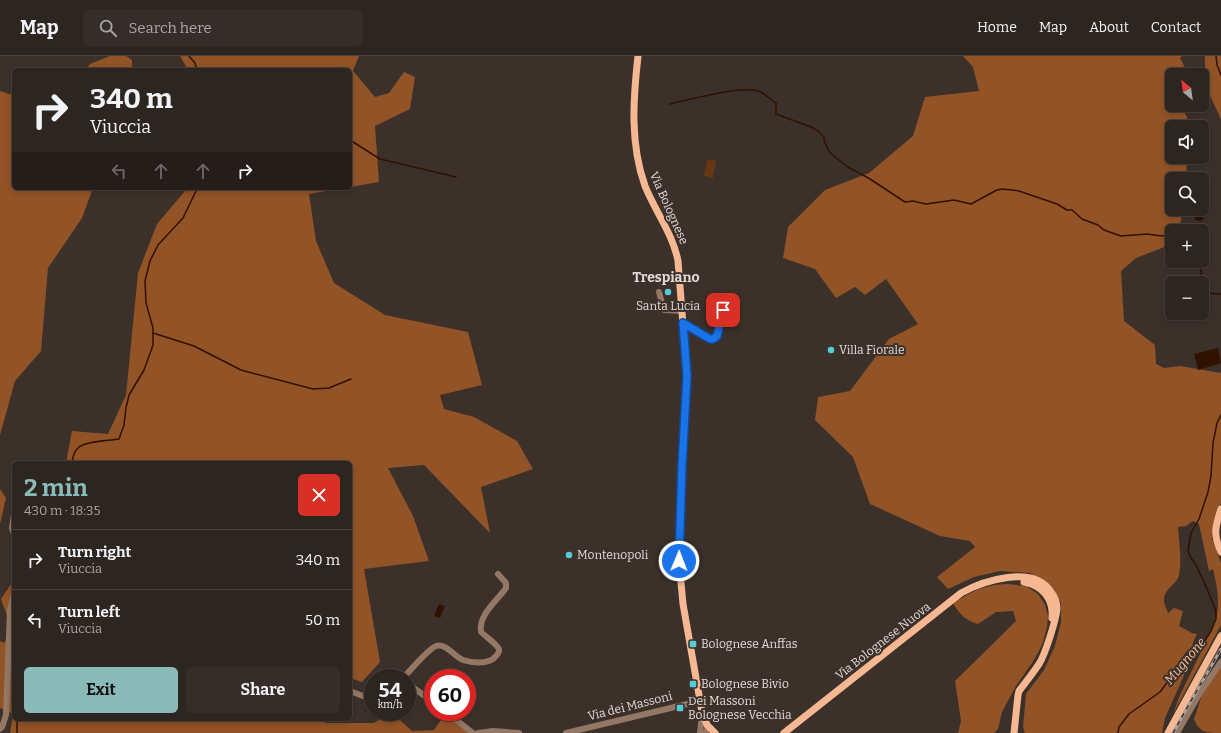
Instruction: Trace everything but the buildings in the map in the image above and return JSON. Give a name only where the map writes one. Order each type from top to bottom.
[{"type":"main road","name":"Via Bolognese","points":[[638,56],[633,122],[638,156],[646,186],[671,237],[678,261],[687,376],[679,561],[683,604],[706,731]]},
{"type":"main road","points":[[1221,509],[1216,522],[1215,531],[1216,540],[1221,552]]},
{"type":"main road","name":"Via Bolognese Nuova","points":[[784,733],[961,593],[989,581],[1002,579],[1031,583],[1038,587],[1048,597],[1052,610],[1048,640],[1040,663],[1019,691],[1016,703],[1014,733]]},
{"type":"main road","points":[[1168,733],[1221,636]]},
{"type":"street","points":[[660,292],[664,310],[682,311]]},
{"type":"street","points":[[683,323],[710,339],[713,339],[717,336],[723,310]]},
{"type":"street","points":[[411,669],[436,646],[446,648],[463,660],[474,662],[490,660],[499,653],[496,646],[481,632],[480,626],[487,611],[506,588],[506,583],[498,574]]},
{"type":"street","points":[[0,729],[6,715],[10,610],[12,602]]},
{"type":"street","points":[[1178,733],[1200,693],[1221,662]]},
{"type":"street","points":[[352,692],[364,696]]},
{"type":"street","name":"Via dei Massoni","points":[[566,733],[700,701]]},
{"type":"street","points":[[458,721],[473,733]]},
{"type":"street","points":[[478,733],[493,731],[519,733]]},
{"type":"shaded area","points":[[110,56],[126,56],[132,60],[132,68],[87,68],[90,64]]},
{"type":"shaded area","points":[[180,56],[359,56],[353,71],[375,97],[389,93],[404,72],[415,77],[410,109],[375,126],[379,182],[352,187],[352,68],[187,68]]},
{"type":"shaded area","points":[[963,56],[1182,56],[1180,58],[1185,68],[1165,68],[1165,112],[1184,112],[1187,117],[1187,120],[1165,120],[1165,164],[1187,164],[1186,172],[1165,172],[1165,216],[1182,216],[1180,224],[1165,224],[1165,247],[1136,258],[1121,271],[1124,321],[1155,345],[1156,364],[1164,368],[1180,366],[1221,373],[1221,503],[1214,523],[1212,539],[1221,563],[1221,625],[1173,714],[1180,695],[1201,652],[1201,647],[1208,637],[1216,619],[1218,610],[1216,580],[1213,569],[1209,571],[1199,524],[1193,521],[1186,526],[1178,527],[1180,557],[1179,575],[1176,582],[1166,593],[1164,597],[1164,604],[1168,613],[1174,608],[1183,611],[1179,626],[1197,634],[1192,647],[1186,652],[1177,665],[1186,671],[1165,718],[1162,733],[1025,733],[1023,727],[1026,694],[1044,670],[1055,646],[1061,622],[1061,602],[1050,586],[1030,573],[1000,571],[974,577],[948,589],[937,577],[975,547],[970,541],[940,536],[870,504],[853,457],[815,420],[818,397],[850,391],[889,339],[918,324],[886,279],[865,295],[855,287],[836,298],[815,269],[783,258],[788,227],[825,190],[869,173],[913,136],[925,97],[979,91],[973,67]]},
{"type":"shaded area","points":[[1204,56],[1221,56],[1221,119],[1209,94],[1209,68],[1205,68]]},
{"type":"shaded area","points":[[0,91],[12,93],[12,190],[92,190],[82,218],[48,268],[41,351],[15,381],[0,435]]},
{"type":"shaded area","points":[[707,159],[716,161],[713,178],[704,176]]},
{"type":"shaded area","points":[[185,190],[332,190],[309,194],[316,241],[334,283],[385,315],[468,332],[482,385],[440,395],[444,409],[474,417],[517,441],[533,469],[481,487],[490,533],[424,465],[388,468],[413,516],[429,561],[364,569],[380,662],[374,669],[364,669],[364,680],[362,682],[352,679],[352,461],[66,461],[72,431],[108,434],[126,395],[138,273],[157,224]]},
{"type":"shaded area","points":[[1194,216],[1204,216],[1203,220],[1201,221],[1197,221]]},
{"type":"shaded area","points":[[1218,348],[1221,363],[1198,370],[1194,354]]},
{"type":"shaded area","points":[[0,489],[6,498],[0,524]]},
{"type":"shaded area","points":[[12,583],[12,630],[1,599]]},
{"type":"shaded area","points":[[1008,584],[1026,586],[1038,594],[1045,605],[1048,616],[1047,627],[1042,645],[1034,660],[1016,686],[1002,712],[998,729],[994,733],[958,733],[961,721],[955,681],[1016,621],[1013,611],[996,612],[978,624],[963,616],[953,603],[979,589]]},
{"type":"shaded area","points":[[439,604],[445,606],[440,618],[434,616]]},
{"type":"shaded area","points":[[12,630],[12,714],[0,708],[0,641],[4,643]]},
{"type":"shaded area","points":[[1221,660],[1221,733],[1212,733],[1201,730],[1194,719],[1202,695]]},
{"type":"shaded area","points":[[12,720],[324,721],[325,723],[374,723],[377,721],[401,721],[412,731],[434,730],[440,721],[452,721],[469,733],[10,733]]},
{"type":"waterway","points":[[189,56],[195,63],[196,68]]},
{"type":"waterway","name":"Mugnone","points":[[1216,56],[1217,65],[1221,75]]},
{"type":"waterway","points":[[670,104],[730,91],[753,90],[761,92],[776,103],[776,114],[818,131],[824,137],[824,141],[830,153],[848,167],[870,179],[905,202],[913,201],[926,204],[954,200],[971,204],[997,190],[1012,190],[1057,204],[1067,210],[1072,210],[1082,219],[1098,225],[1104,230],[1121,236],[1147,234],[1165,235]]},
{"type":"waterway","points":[[352,141],[380,159],[456,177]]},
{"type":"waterway","points":[[72,461],[75,451],[81,446],[119,439],[124,425],[129,395],[144,370],[153,345],[153,328],[146,303],[145,281],[150,261],[158,245],[183,218],[196,190]]},
{"type":"waterway","points":[[1201,268],[1201,276]]},
{"type":"waterway","points":[[1209,293],[1221,294]]},
{"type":"waterway","points":[[153,333],[194,346],[241,370],[313,389],[329,388],[351,379]]},
{"type":"waterway","name":"Mugnone","points":[[1118,733],[1119,727],[1129,714],[1160,692],[1186,657],[1204,642],[1216,619],[1216,611],[1188,550],[1191,533],[1199,519],[1208,492],[1211,476],[1213,443],[1217,423],[1221,415]]},
{"type":"waterway","points":[[17,721],[17,733]]},
{"type":"railway","points":[[1173,733],[1221,649]]},
{"type":"place","name":"Santa Lucia","points":[[668,292]]},
{"type":"place","name":"Villa Fiorale","points":[[831,350]]},
{"type":"place","name":"Montenopoli","points":[[569,555]]},
{"type":"place","name":"Bolognese Anffas","points":[[693,644]]},
{"type":"place","name":"Bolognese Bivio","points":[[693,684]]},
{"type":"place","name":"Dei Massoni Bolognese Vecchia","points":[[680,708]]},
{"type":"district","name":"Trespiano","points":[[666,277]]},
{"type":"route","points":[[679,561],[682,466],[687,390],[683,323],[710,339],[713,339],[717,336],[723,310]]}]
